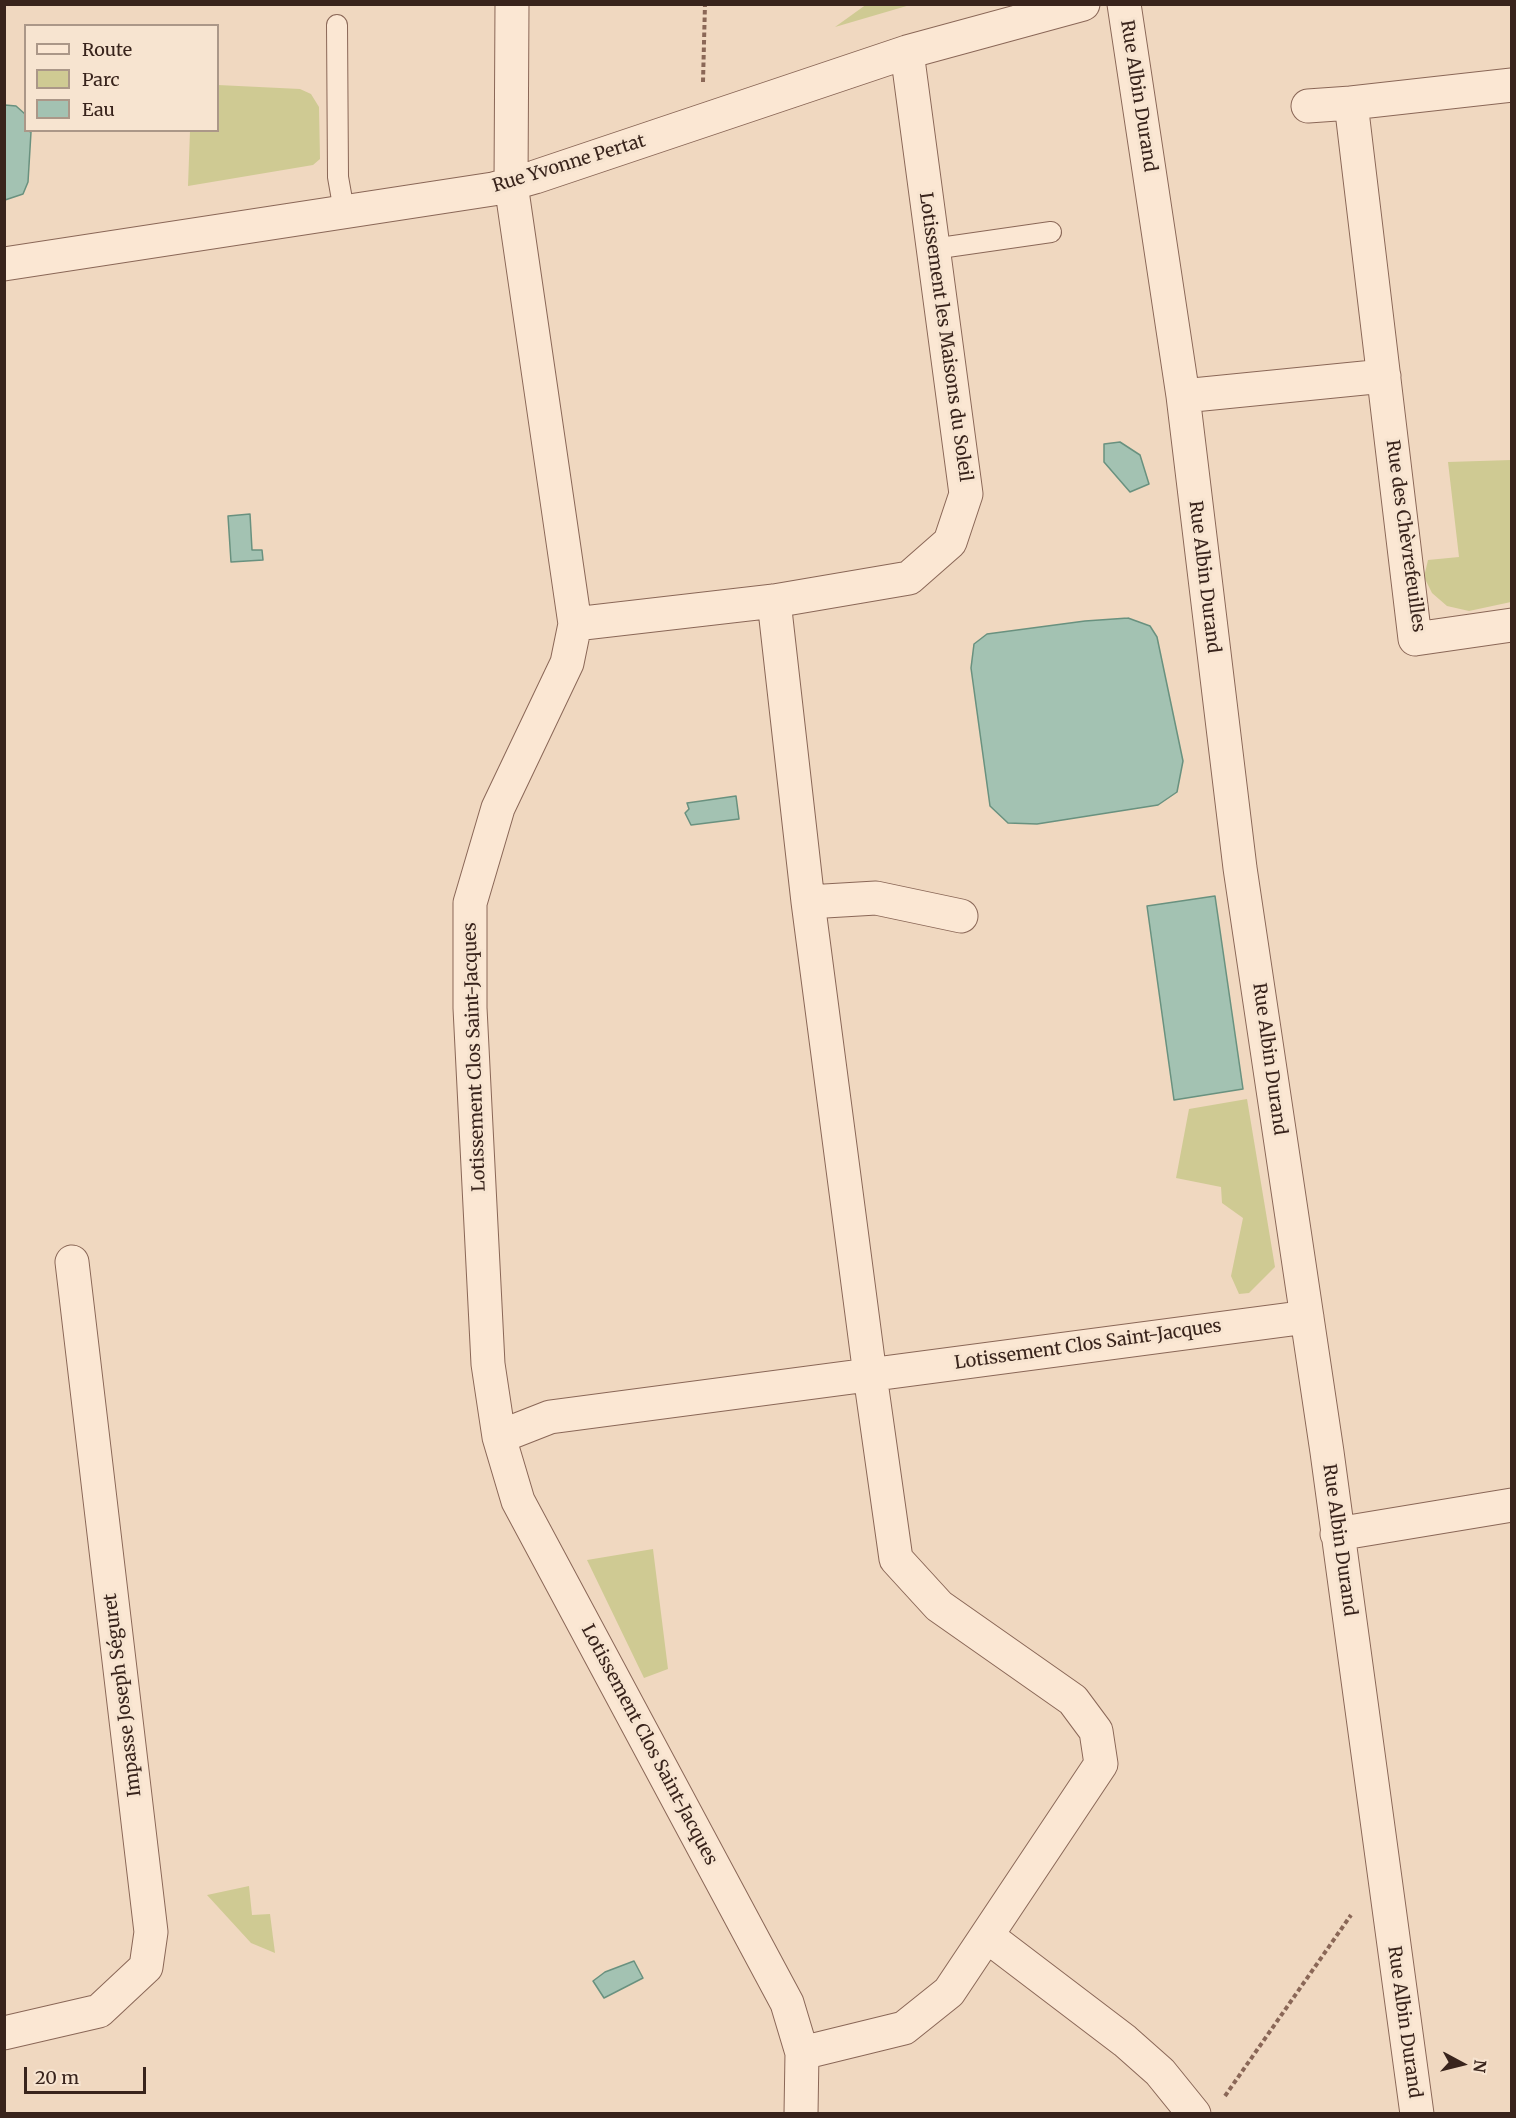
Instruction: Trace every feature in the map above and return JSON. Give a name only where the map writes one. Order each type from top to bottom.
[{"type":"street","points":[[512,4],[512,184],[575,624]]},
{"type":"street","name":"Rue Yvonne Pertat","points":[[4,264],[512,184],[907,52],[1083,4]]},
{"type":"street","name":"Rue Albin Durand","points":[[1124,4],[1183,396],[1240,868],[1337,1534],[1417,2114]]},
{"type":"street","name":"Lotissement les Maisons du Soleil","points":[[575,624],[774,601],[909,578],[950,542],[966,494],[907,52]]},
{"type":"street","points":[[1308,106],[1512,86]]},
{"type":"street","name":"Rue des Chèvrefeuilles","points":[[1351,103],[1415,639],[1512,624]]},
{"type":"street","points":[[1183,396],[1384,376]]},
{"type":"street","points":[[774,601],[808,902],[896,1559],[939,1606],[1073,1700],[1096,1731],[1101,1764],[950,1992],[904,2028],[802,2053]]},
{"type":"street","name":"Lotissement Clos Saint-Jacques","points":[[575,624],[567,663],[498,808],[470,903],[470,1008],[488,1364],[499,1437],[518,1501],[787,2003],[802,2053],[801,2114]]},
{"type":"street","points":[[808,902],[876,898],[961,916]]},
{"type":"street","name":"Impasse Joseph Séguret","points":[[4,2033],[99,2011],[146,1967],[151,1932],[72,1262]]},
{"type":"street","name":"Lotissement Clos Saint-Jacques","points":[[499,1437],[550,1417],[1306,1317]]},
{"type":"street","points":[[1337,1534],[1512,1504]]},
{"type":"street","points":[[987,1936],[1125,2041],[1160,2072],[1208,2106]]},
{"type":"lane","points":[[338,25],[338,177],[344,211]]},
{"type":"lane","points":[[933,249],[1050,232]]},
{"type":"path","points":[[705,4],[703,88],[706,120]]},
{"type":"path","points":[[1208,2106],[1353,1913]]},
{"type":"green space","points":[[867,4],[910,4],[910,5],[835,27]]},
{"type":"green space","points":[[219,85],[300,89],[311,94],[319,107],[320,159],[313,165],[188,186],[190,132],[219,132]]},
{"type":"green space","points":[[1511,460],[1511,602],[1469,611],[1447,606],[1432,593],[1424,577],[1428,560],[1459,557],[1448,462]]},
{"type":"green space","points":[[1247,1099],[1275,1267],[1249,1293],[1239,1294],[1231,1276],[1243,1218],[1222,1203],[1221,1187],[1176,1178],[1189,1109]]},
{"type":"green space","points":[[653,1549],[668,1669],[644,1678],[587,1560]]},
{"type":"green space","points":[[249,1886],[252,1915],[270,1914],[275,1953],[251,1943],[207,1895]]},
{"type":"water","points":[[5,105],[16,106],[24,113],[24,132],[31,132],[28,182],[23,194],[5,200]]},
{"type":"water","points":[[1120,442],[1140,455],[1149,484],[1130,492],[1104,462],[1104,444]]},
{"type":"water","points":[[250,514],[252,550],[262,550],[263,560],[231,562],[228,516]]},
{"type":"water","points":[[1128,618],[1150,626],[1157,637],[1183,761],[1177,792],[1158,805],[1037,824],[1008,823],[990,806],[971,668],[974,644],[987,634],[1085,621]]},
{"type":"water","points":[[736,796],[739,819],[691,825],[685,813],[689,809],[687,803]]},
{"type":"water","points":[[1215,896],[1243,1089],[1174,1100],[1147,906]]},
{"type":"water","points":[[634,1961],[643,1978],[604,1998],[593,1981],[605,1972]]}]
